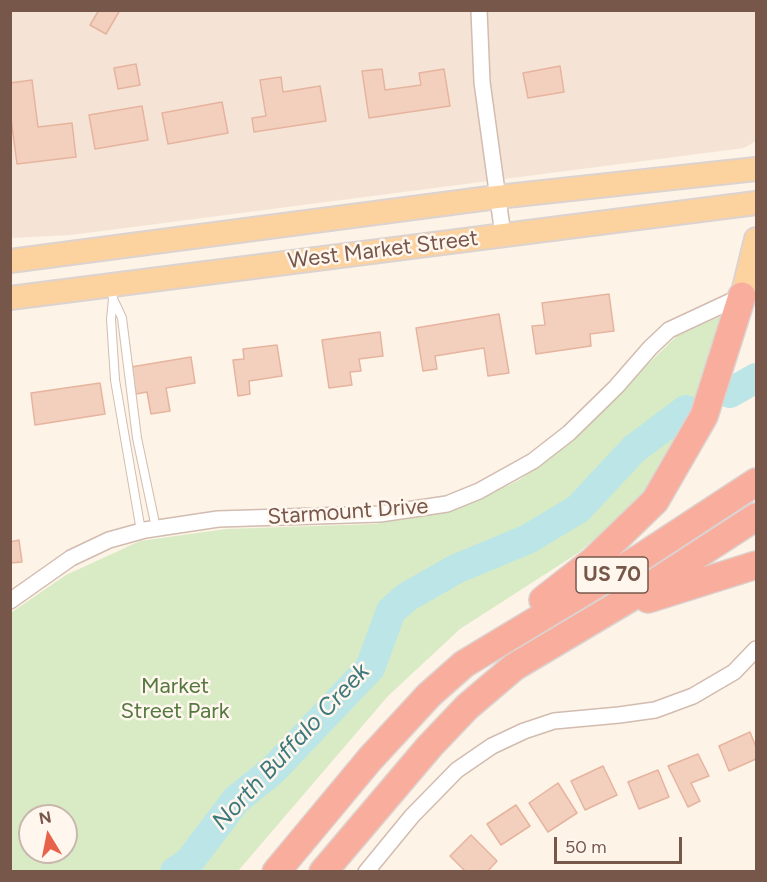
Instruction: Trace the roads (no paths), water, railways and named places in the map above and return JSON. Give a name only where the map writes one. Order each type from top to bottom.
[{"type":"highway","points":[[464,664],[593,561],[655,501],[704,416],[742,296]]},
{"type":"highway","name":"US 70","points":[[276,872],[370,759],[429,695],[464,664],[640,558],[756,482]]},
{"type":"highway","name":"US 70","points":[[323,872],[429,747],[467,707],[514,667],[645,589],[737,531],[756,516]]},
{"type":"highway","points":[[604,613],[756,565]]},
{"type":"main road","name":"West Market Street","points":[[10,261],[497,197],[756,169]]},
{"type":"main road","name":"West Market Street","points":[[10,298],[112,292],[503,235],[756,203]]},
{"type":"main road","points":[[742,296],[756,239]]},
{"type":"street","points":[[479,10],[482,82],[503,235]]},
{"type":"street","name":"Starmount Drive","points":[[10,601],[71,558],[109,540],[148,529],[218,519],[380,514],[447,504],[479,491],[532,461],[569,433],[669,330],[742,296]]},
{"type":"street","points":[[366,872],[412,816],[457,770],[492,746],[524,731],[554,721],[655,710],[693,696],[734,672],[756,649]]},
{"type":"lane","points":[[112,292],[122,318],[148,529]]},
{"type":"lane","points":[[112,292],[114,380],[148,529]]},
{"type":"waterway","name":"North Buffalo Creek","points":[[730,393],[756,378]]},
{"type":"waterway","name":"North Buffalo Creek","points":[[175,872],[189,862],[236,800],[273,770],[370,668],[391,611],[407,597],[456,569],[528,539],[578,509],[634,449],[686,410]]},
{"type":"park label","name":"Market Street Park","points":[[175,700]]}]
